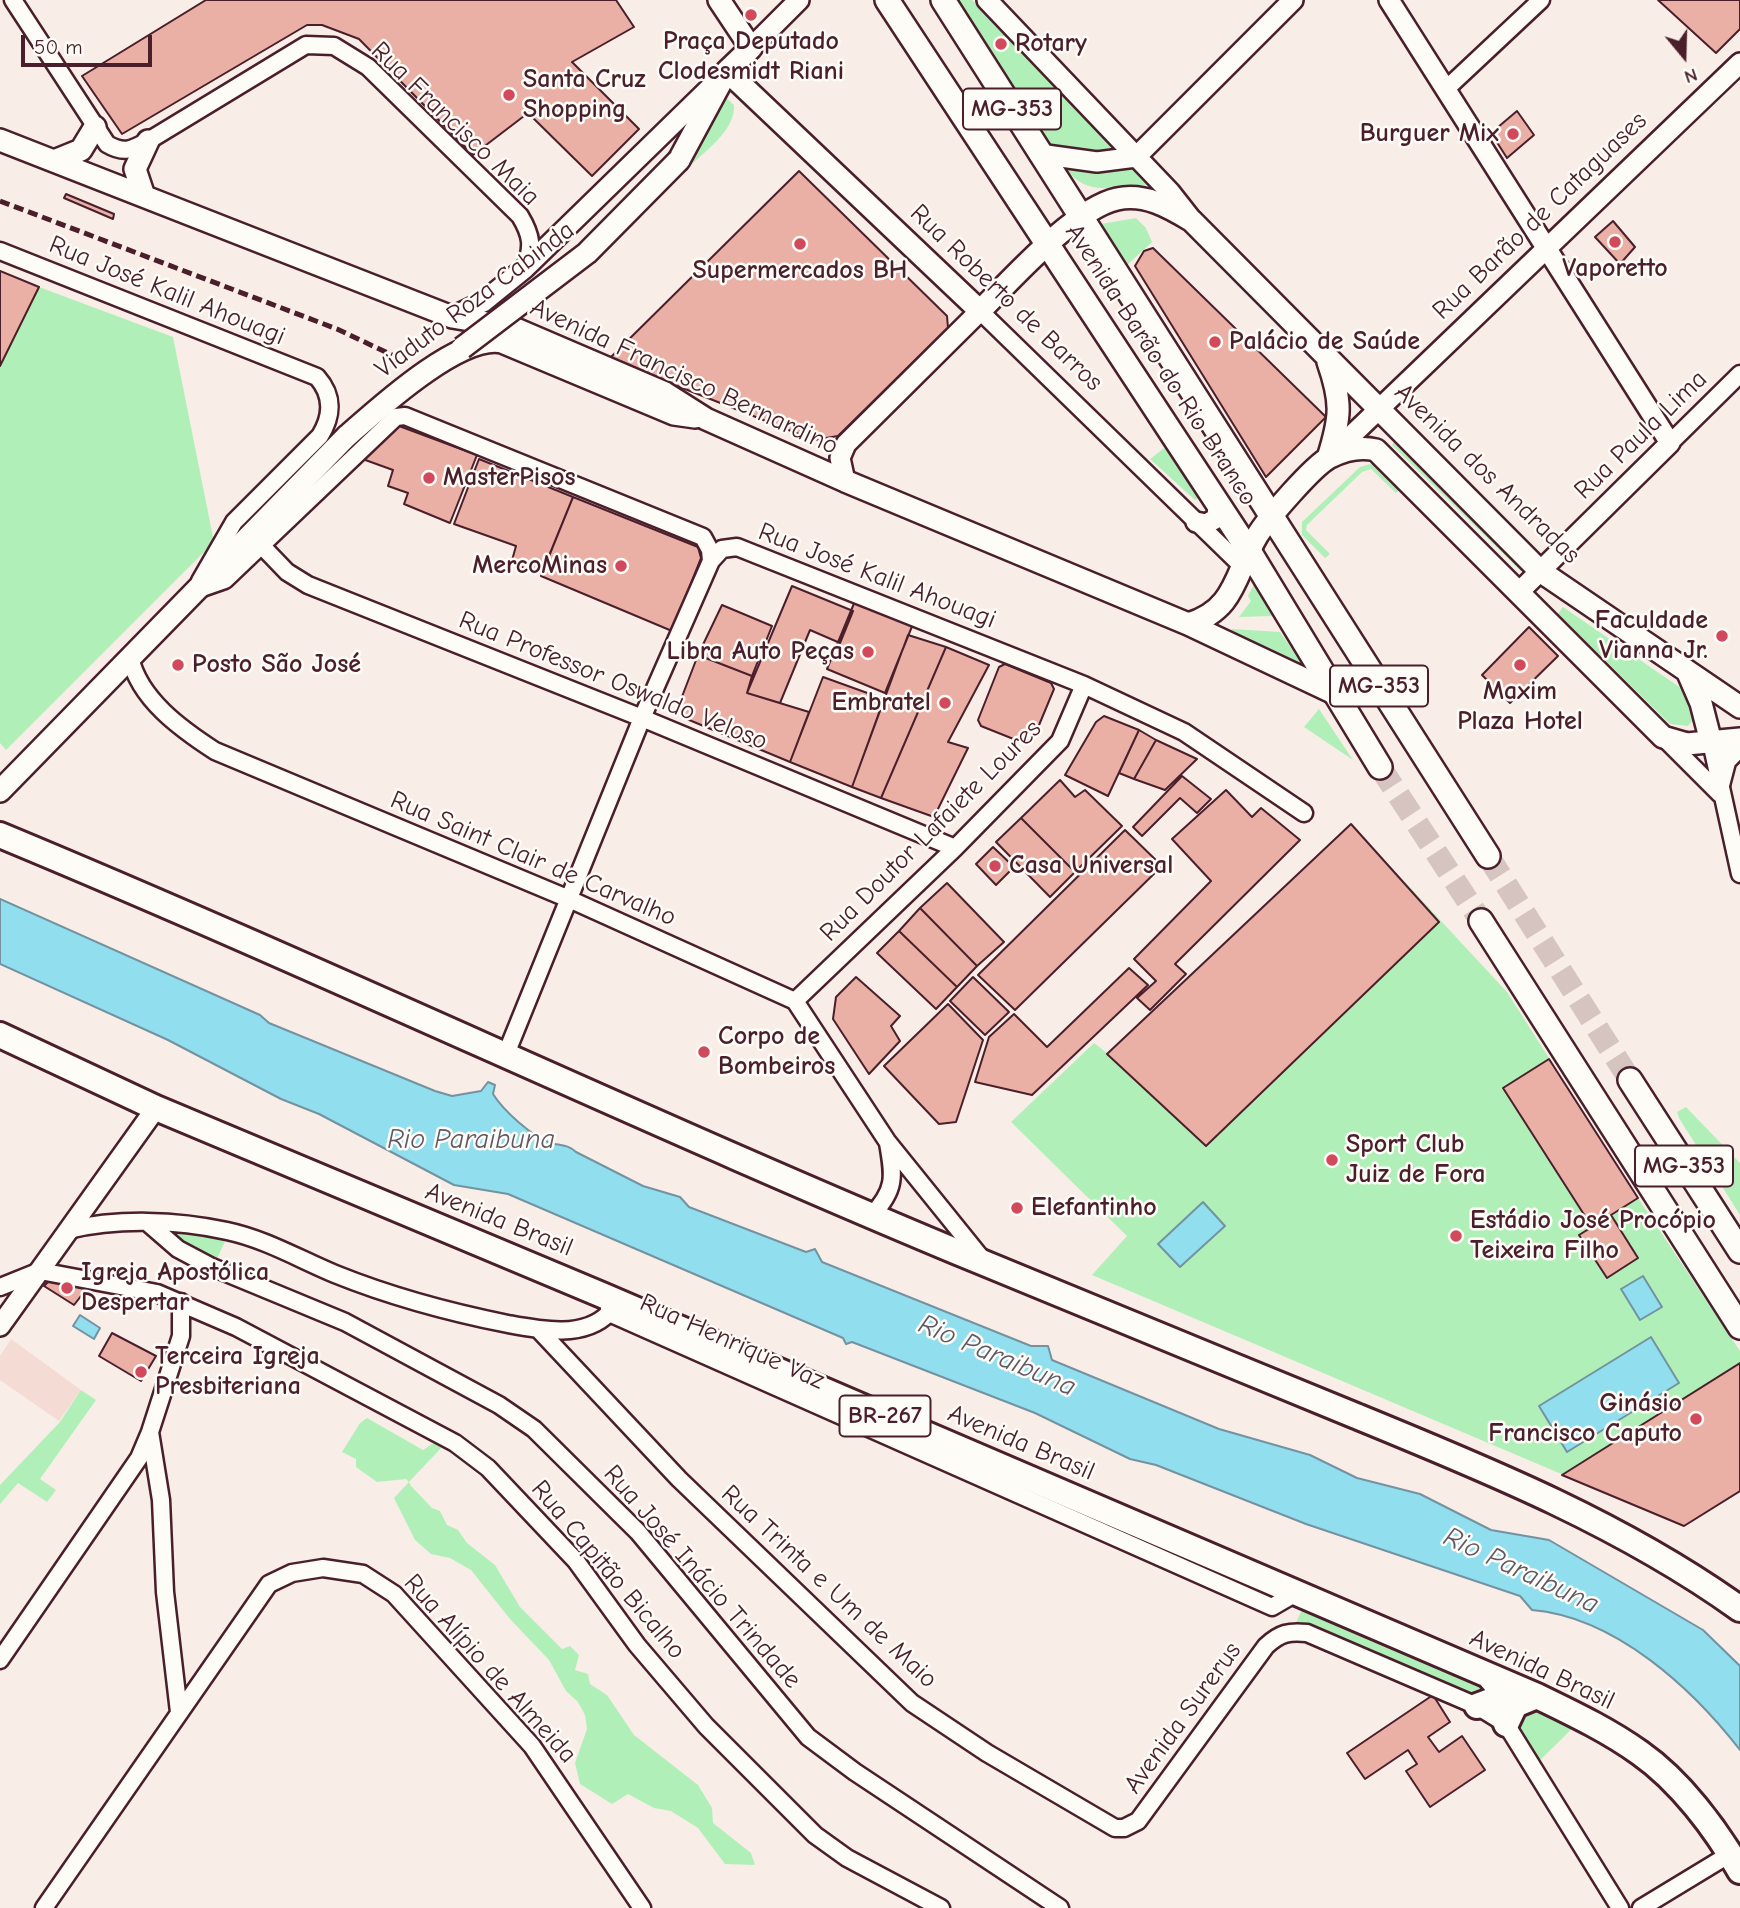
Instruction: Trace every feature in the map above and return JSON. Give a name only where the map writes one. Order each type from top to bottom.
[{"type":"highway","points":[[0,835],[506,1054],[718,1151],[987,1265],[1472,1463],[1602,1524],[1671,1563],[1740,1609]]},
{"type":"highway","name":"Avenida Brasil","points":[[0,1035],[156,1108],[605,1304],[1296,1593],[1587,1720],[1642,1754],[1685,1795],[1737,1858]]},
{"type":"highway","points":[[1489,1676],[1498,1693],[1485,1703],[1507,1724],[1515,1705],[1536,1696]]},
{"type":"main road","points":[[719,0],[751,48]]},
{"type":"main road","name":"Avenida Barão do Rio Branco","points":[[887,0],[1219,503],[1247,559],[1380,767]]},
{"type":"main road","name":"Avenida Barão do Rio Branco","points":[[943,0],[1488,856]]},
{"type":"main road","name":"Viaduto Roza Cabinda","points":[[0,791],[196,592],[260,523],[384,404],[587,253],[679,160],[727,71],[751,48]]},
{"type":"main road","name":"Rua Roberto de Barros","points":[[727,71],[980,311]]},
{"type":"main road","points":[[54,161],[69,158],[81,150],[95,127]]},
{"type":"main road","name":"Avenida Francisco Bernardino","points":[[0,140],[452,317],[511,327],[665,393],[706,419],[845,481],[1188,624],[1334,693]]},
{"type":"main road","points":[[144,196],[135,169],[148,141]]},
{"type":"main road","name":"Avenida dos Andradas","points":[[980,311],[1048,245],[1082,218],[1116,199],[1151,200],[1170,207],[1192,221],[1540,570],[1740,707]]},
{"type":"main road","points":[[462,348],[486,341],[502,342],[674,414],[706,419]]},
{"type":"main road","points":[[1326,355],[1340,405],[1340,421],[1328,458]]},
{"type":"main road","points":[[1328,458],[1362,446],[1377,450],[1663,737],[1687,744],[1740,739]]},
{"type":"main road","name":"Rua Barão de Cataguases","points":[[1188,624],[1203,620],[1224,603],[1270,516],[1328,458]]},
{"type":"main road","points":[[1688,673],[1701,703],[1711,742]]},
{"type":"main road","points":[[1719,789],[1725,760],[1740,745]]},
{"type":"main road","points":[[1481,921],[1740,1327]]},
{"type":"main road","name":"MG-353","points":[[1630,1080],[1740,1251]]},
{"type":"street","points":[[13,0],[95,127]]},
{"type":"street","points":[[751,48],[799,0]]},
{"type":"street","name":"Avenida dos Andradas","points":[[987,0],[1170,192],[1192,221]]},
{"type":"street","points":[[1039,154],[1097,162],[1136,157],[1293,0]]},
{"type":"street","points":[[1389,0],[1670,443]]},
{"type":"street","points":[[1445,90],[1541,0]]},
{"type":"street","name":"Rua Francisco Maia","points":[[95,127],[107,144],[119,151],[128,151],[306,46],[334,46],[368,67],[520,216],[531,234],[531,252],[525,268]]},
{"type":"street","name":"Rua Barão de Cataguases","points":[[1328,458],[1740,63]]},
{"type":"street","points":[[452,317],[483,302],[525,268],[727,71]]},
{"type":"street","name":"Rua José Kalil Ahouagi","points":[[0,251],[317,377],[325,387],[329,399],[328,424],[320,436],[234,522],[205,569],[196,592]]},
{"type":"street","points":[[845,481],[840,458],[846,444],[980,311]]},
{"type":"street","name":"Rua Roberto de Barros","points":[[980,311],[1196,522],[1247,559]]},
{"type":"street","name":"Rua Paula Lima","points":[[1519,592],[1740,374]]},
{"type":"street","points":[[196,592],[225,580],[396,417],[405,416],[703,537],[710,550],[711,561],[642,718],[506,1054]]},
{"type":"street","points":[[1196,522],[1206,524],[1217,518],[1219,503]]},
{"type":"street","name":"Rua Professor Oswaldo Veloso","points":[[262,546],[287,572],[308,584],[642,718],[954,848]]},
{"type":"street","name":"Rua José Kalil Ahouagi","points":[[711,561],[722,550],[737,547],[1084,684],[1184,732],[1304,813]]},
{"type":"street","name":"Rua Saint Clair de Carvalho","points":[[130,657],[134,673],[142,687],[175,722],[215,751],[569,899],[795,1001]]},
{"type":"street","name":"Rua Doutor Lafaiete Loures","points":[[795,1001],[954,848],[1060,741],[1084,684]]},
{"type":"street","points":[[1663,737],[1719,789]]},
{"type":"street","points":[[1711,742],[1719,789],[1740,874]]},
{"type":"street","points":[[795,1001],[887,1141],[987,1265]]},
{"type":"street","points":[[0,1325],[156,1108]]},
{"type":"street","points":[[871,1216],[888,1197],[894,1176],[887,1141]]},
{"type":"street","name":"Rua Henrique Vaz","points":[[68,1230],[88,1226],[148,1223],[182,1224],[228,1231],[259,1241],[399,1299],[437,1310],[538,1330],[569,1330],[599,1323],[605,1304]]},
{"type":"street","name":"Rua José Inácio Trindade","points":[[148,1223],[178,1249],[212,1267],[345,1322],[499,1405],[534,1429],[638,1532],[808,1737],[855,1772],[1060,1908]]},
{"type":"street","points":[[0,1287],[40,1271]]},
{"type":"street","name":"Rua Capitão Bicalho","points":[[40,1271],[157,1293],[181,1301],[236,1327],[455,1443],[488,1468],[576,1561],[637,1645],[706,1726],[815,1835],[847,1858],[941,1908]]},
{"type":"street","points":[[0,1660],[139,1458],[181,1336],[181,1301]]},
{"type":"street","name":"Rua Trinta e Um de Maio","points":[[538,1330],[680,1479],[912,1703],[999,1760],[1115,1828],[1124,1828]]},
{"type":"street","points":[[44,1908],[179,1712],[165,1592],[161,1500],[150,1432]]},
{"type":"street","name":"Rua Alípio de Almeida","points":[[179,1712],[199,1701],[240,1642],[239,1624],[269,1584],[292,1573],[323,1568],[363,1574],[394,1594],[533,1745],[642,1908]]},
{"type":"street","name":"Avenida Surerus","points":[[1124,1828],[1139,1821],[1266,1646],[1279,1635],[1292,1631],[1307,1633],[1485,1703]]},
{"type":"street","points":[[1507,1724],[1620,1908]]},
{"type":"street","points":[[1641,1908],[1737,1858]]},
{"type":"shaded area","points":[[11,1339],[81,1390],[59,1421],[0,1380],[0,1356]]},
{"type":"green space","points":[[957,0],[972,0],[1121,148],[1086,153],[1050,146]]},
{"type":"green space","points":[[724,96],[734,105],[730,123],[725,132],[689,167]]},
{"type":"green space","points":[[1058,160],[1138,165],[1151,178],[1149,185],[1098,188],[1078,181]]},
{"type":"green space","points":[[1136,218],[1146,228],[1152,242],[1127,265],[1101,224]]},
{"type":"green space","points":[[39,287],[173,337],[214,542],[6,750],[0,743],[0,366]]},
{"type":"green space","points":[[1394,442],[1524,569],[1521,571],[1392,445]]},
{"type":"green space","points":[[1168,445],[1202,496],[1195,500],[1150,459]]},
{"type":"green space","points":[[1370,464],[1380,467],[1402,488],[1396,493],[1371,469],[1362,472],[1307,525],[1306,530],[1330,554],[1325,558],[1302,535],[1302,522],[1360,467]]},
{"type":"green space","points":[[1254,584],[1272,616],[1239,617],[1251,601],[1248,596]]},
{"type":"green space","points":[[1563,607],[1691,695],[1695,718],[1688,726],[1670,724],[1558,614]]},
{"type":"green space","points":[[1232,629],[1280,632],[1304,666],[1227,634]]},
{"type":"green space","points":[[1319,709],[1353,760],[1304,727]]},
{"type":"green space","name":"Sport Club Juiz de Fora","points":[[1351,824],[1507,992],[1638,1198],[1740,1351],[1740,1491],[1684,1526],[1092,1275],[1127,1236],[1011,1122],[1094,1043],[1107,1053]]},
{"type":"green space","points":[[1686,1107],[1740,1163],[1740,1215],[1679,1118],[1677,1112]]},
{"type":"green space","points":[[154,1225],[227,1237],[215,1263]]},
{"type":"green space","points":[[81,1390],[96,1400],[40,1479],[56,1490],[47,1502],[18,1483],[0,1504],[0,1485],[60,1422]]},
{"type":"green space","points":[[367,1418],[423,1450],[438,1440],[442,1447],[409,1482],[406,1479],[377,1482],[356,1467],[356,1459],[342,1452],[360,1423]]},
{"type":"green space","points":[[409,1482],[432,1508],[440,1511],[447,1525],[458,1530],[467,1543],[495,1565],[520,1607],[562,1649],[570,1646],[579,1655],[575,1670],[588,1674],[590,1684],[607,1695],[634,1735],[698,1785],[712,1808],[713,1823],[751,1853],[755,1865],[725,1864],[698,1828],[671,1811],[654,1808],[628,1794],[612,1804],[580,1784],[575,1763],[587,1729],[585,1715],[578,1702],[566,1691],[549,1660],[510,1619],[471,1570],[450,1558],[431,1554],[415,1540],[394,1498]]},
{"type":"green space","points":[[1307,1599],[1496,1684],[1477,1706],[1292,1631]]},
{"type":"green space","points":[[1515,1705],[1583,1718],[1533,1767],[1506,1724]]},
{"type":"water","name":"Rio Paraibuna","points":[[0,899],[260,1015],[269,1023],[435,1091],[452,1096],[481,1091],[488,1082],[495,1085],[493,1094],[504,1108],[543,1140],[570,1148],[643,1186],[680,1197],[689,1207],[806,1252],[815,1249],[822,1262],[1031,1346],[1048,1346],[1052,1360],[1219,1429],[1310,1455],[1357,1478],[1420,1494],[1491,1530],[1549,1540],[1703,1630],[1740,1666],[1740,1750],[1721,1726],[1675,1680],[1622,1641],[1593,1626],[1563,1615],[1532,1610],[1520,1596],[1306,1524],[1156,1465],[1130,1459],[1035,1413],[852,1342],[846,1344],[843,1338],[508,1194],[454,1185],[319,1114],[281,1099],[168,1040],[0,964]]},
{"type":"water","points":[[1203,1202],[1225,1226],[1180,1267],[1158,1244]]},
{"type":"water","points":[[1643,1276],[1662,1307],[1640,1320],[1621,1289]]},
{"type":"water","points":[[80,1315],[100,1328],[94,1339],[73,1326]]},
{"type":"water","points":[[1651,1337],[1679,1383],[1567,1452],[1539,1406]]},
{"type":"building","name":"Santa Cruz Shopping","points":[[206,0],[616,0],[634,27],[572,62],[639,129],[592,176],[528,113],[473,155],[359,39],[322,25],[307,25],[122,134],[82,76]]},
{"type":"building","points":[[1658,0],[1740,0],[1740,29],[1716,53]]},
{"type":"building","name":"Burguer Mix","points":[[1517,111],[1534,135],[1507,158],[1491,133]]},
{"type":"building","name":"Supermercados BH","points":[[799,171],[947,316],[948,328],[838,436],[814,440],[609,359]]},
{"type":"building","points":[[66,194],[114,214],[113,219],[64,198]]},
{"type":"building","name":"Vaporetto","points":[[1613,221],[1635,247],[1620,264],[1595,237]]},
{"type":"building","name":"Palácio de Saúde","points":[[1153,248],[1326,417],[1266,477],[1135,266],[1144,251]]},
{"type":"building","points":[[0,271],[39,287],[0,366]]},
{"type":"building","name":"MasterPisos","points":[[391,423],[477,455],[450,523],[404,504],[408,493],[388,486],[393,470],[357,457]]},
{"type":"building","points":[[479,459],[573,497],[542,573],[511,564],[516,546],[454,524]]},
{"type":"building","name":"MercoMinas","points":[[573,497],[698,547],[701,558],[672,631],[541,576]]},
{"type":"building","points":[[792,586],[853,611],[840,643],[810,630],[780,703],[747,693]]},
{"type":"building","name":"Libra Auto Peças","points":[[855,601],[913,624],[885,693],[827,669]]},
{"type":"building","points":[[722,605],[772,626],[752,676],[698,655]]},
{"type":"building","name":"Maxim Plaza Hotel","points":[[1529,627],[1558,656],[1510,703],[1482,675]]},
{"type":"building","points":[[908,635],[946,647],[881,798],[852,787]]},
{"type":"building","name":"Embratel","points":[[946,647],[989,665],[948,742],[968,748],[934,817],[881,798]]},
{"type":"building","points":[[698,655],[752,676],[747,693],[809,712],[790,762],[682,717],[678,707]]},
{"type":"building","points":[[1005,664],[1051,683],[1054,689],[1032,742],[1026,744],[981,726],[978,720],[999,667]]},
{"type":"building","points":[[823,677],[884,699],[852,787],[790,762]]},
{"type":"building","points":[[1104,716],[1139,730],[1108,796],[1065,775],[1096,722]]},
{"type":"building","points":[[1139,730],[1156,740],[1134,779],[1119,773]]},
{"type":"building","points":[[1156,740],[1197,759],[1165,790],[1134,779]]},
{"type":"building","points":[[1182,776],[1211,799],[1197,813],[1180,798],[1142,836],[1133,827]]},
{"type":"building","points":[[1060,780],[1075,797],[1085,790],[1122,826],[1075,872],[1021,818]]},
{"type":"building","points":[[1226,790],[1252,817],[1261,808],[1300,840],[1175,964],[1186,974],[1150,1010],[1137,998],[1156,981],[1134,959],[1211,881],[1172,839]]},
{"type":"building","points":[[1021,818],[1075,872],[1050,897],[996,842]]},
{"type":"building","points":[[1351,824],[1439,922],[1206,1146],[1107,1054]]},
{"type":"building","points":[[1125,830],[1162,866],[1015,1010],[978,975]]},
{"type":"building","name":"Casa Universal","points":[[993,847],[1014,867],[996,885],[976,864]]},
{"type":"building","points":[[947,883],[1004,942],[977,966],[920,908]]},
{"type":"building","points":[[920,908],[977,966],[957,987],[899,931]]},
{"type":"building","points":[[899,931],[957,987],[936,1009],[877,953]]},
{"type":"building","points":[[1129,968],[1148,985],[1032,1095],[975,1082],[989,1037],[1014,1014],[1047,1047]]},
{"type":"building","points":[[856,977],[900,1016],[891,1026],[900,1041],[869,1074],[833,1019],[836,997]]},
{"type":"building","points":[[973,977],[1009,1012],[985,1035],[950,1001]]},
{"type":"building","points":[[948,1004],[983,1040],[956,1122],[939,1124],[884,1066]]},
{"type":"building","points":[[1549,1059],[1638,1198],[1611,1215],[1638,1258],[1607,1278],[1579,1235],[1592,1227],[1503,1088]]},
{"type":"building","name":"Igreja Apostólica Despertar","points":[[50,1280],[88,1287],[74,1305],[44,1286]]},
{"type":"building","name":"Terceira Igreja Presbiteriana","points":[[112,1333],[156,1356],[141,1381],[99,1356]]},
{"type":"building","name":"Ginásio Francisco Caputo","points":[[1740,1363],[1740,1491],[1684,1526],[1562,1475]]},
{"type":"building","points":[[1433,1695],[1450,1722],[1428,1737],[1439,1752],[1462,1736],[1485,1770],[1430,1807],[1406,1771],[1417,1764],[1408,1750],[1365,1779],[1347,1753]]},
{"type":"tunnel","points":[[1380,767],[1481,921]]},
{"type":"tunnel","points":[[1488,856],[1630,1080]]},
{"type":"railway","points":[[0,201],[337,329],[392,355]]},
{"type":"place","name":"Praça Deputado Clodesmidt Riani","points":[[751,15]]},
{"type":"place","name":"Rotary","points":[[1001,44]]},
{"type":"place","name":"Santa Cruz Shopping","points":[[509,95]]},
{"type":"place","name":"Burguer Mix","points":[[1513,134]]},
{"type":"place","name":"Vaporetto","points":[[1615,242]]},
{"type":"place","name":"Supermercados BH","points":[[800,244]]},
{"type":"place","name":"Palácio de Saúde","points":[[1215,342]]},
{"type":"place","name":"MasterPisos","points":[[429,478]]},
{"type":"place","name":"MercoMinas","points":[[621,566]]},
{"type":"place","name":"Faculdade Vianna Jr.","points":[[1722,636]]},
{"type":"place","name":"Libra Auto Peças","points":[[868,652]]},
{"type":"place","name":"Posto São José","points":[[178,665]]},
{"type":"place","name":"Maxim Plaza Hotel","points":[[1520,665]]},
{"type":"place","name":"Embratel","points":[[945,703]]},
{"type":"place","name":"Casa Universal","points":[[995,866]]},
{"type":"place","name":"Corpo de Bombeiros","points":[[704,1052]]},
{"type":"place","name":"Sport Club Juiz de Fora","points":[[1332,1160]]},
{"type":"place","name":"Elefantinho","points":[[1017,1208]]},
{"type":"place","name":"Estádio José Procópio Teixeira Filho","points":[[1456,1236]]},
{"type":"place","name":"Igreja Apostólica Despertar","points":[[67,1288]]},
{"type":"place","name":"Terceira Igreja Presbiteriana","points":[[141,1372]]},
{"type":"place","name":"Ginásio Francisco Caputo","points":[[1696,1419]]}]
